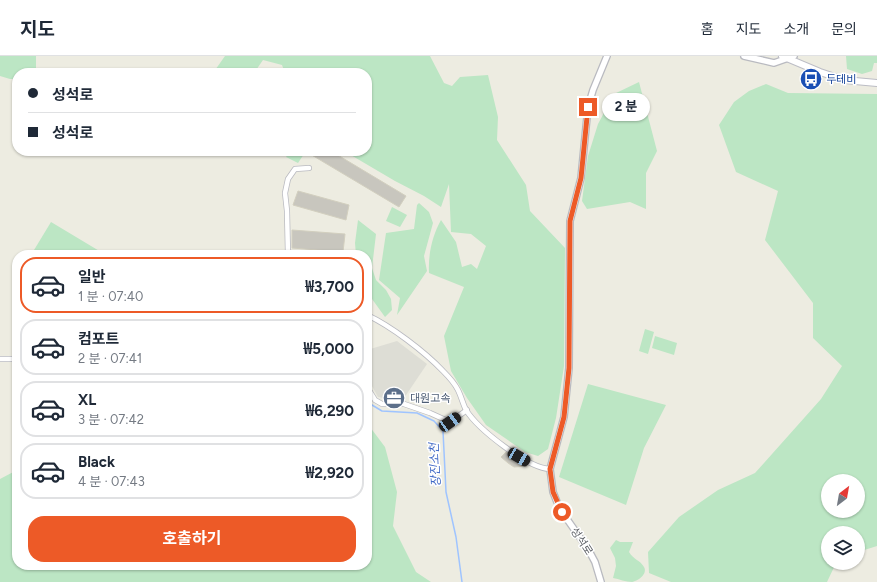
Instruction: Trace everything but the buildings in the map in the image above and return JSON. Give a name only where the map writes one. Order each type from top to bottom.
[{"type":"main road","points":[[784,58],[844,80],[877,83]]},
{"type":"street","name":"성석로","points":[[601,582],[595,562],[588,549],[562,512],[557,502],[552,486],[550,469],[564,417],[569,368],[570,221],[581,178],[588,107],[593,90],[607,56]]},
{"type":"street","points":[[744,56],[774,63],[784,58],[794,56]]},
{"type":"street","points":[[288,250],[285,193],[286,186],[288,179],[295,169],[309,168]]},
{"type":"street","points":[[372,318],[400,335],[443,371],[458,389],[467,410],[483,429],[507,448],[538,467],[550,469]]},
{"type":"street","points":[[0,359],[12,359]]},
{"type":"street","points":[[372,395],[375,400],[382,404],[404,404],[430,412],[450,422],[467,410]]},
{"type":"shaded area","points":[[397,341],[427,364],[402,401],[378,397],[372,386],[372,348]]},
{"type":"green space","points":[[0,56],[36,56],[36,68],[12,68],[12,79],[0,76]]},
{"type":"green space","points":[[225,56],[430,56],[444,83],[452,86],[460,77],[488,75],[498,117],[497,140],[526,185],[530,211],[565,248],[564,366],[556,418],[548,449],[538,456],[525,452],[486,425],[467,398],[451,371],[444,336],[464,287],[429,273],[429,259],[433,239],[441,220],[456,242],[462,267],[471,264],[477,269],[486,246],[471,234],[451,232],[449,184],[441,207],[352,156],[372,156],[372,68],[283,68],[282,65],[263,60],[257,68],[217,68]]},
{"type":"green space","points":[[846,56],[877,56],[877,63],[874,63],[872,71],[862,74],[847,69]]},
{"type":"green space","points":[[639,82],[657,151],[646,173],[646,209],[630,202],[587,209],[582,201],[588,156],[598,124],[614,94]]},
{"type":"green space","points":[[766,84],[788,93],[877,94],[877,546],[865,550],[865,526],[821,526],[821,570],[833,570],[827,582],[671,582],[649,573],[648,552],[679,517],[718,490],[755,473],[821,399],[842,366],[813,338],[813,303],[765,240],[778,191],[736,172],[719,125],[734,102],[749,91]]},
{"type":"green space","points":[[287,156],[303,156],[298,163],[286,157]]},
{"type":"green space","points":[[419,203],[429,212],[433,223],[424,256],[427,271],[397,315],[400,298],[379,280],[386,233],[414,229],[417,205]]},
{"type":"green space","points":[[392,207],[407,215],[400,227],[386,221]]},
{"type":"green space","points":[[358,220],[376,234],[372,268],[372,250],[356,250]]},
{"type":"green space","points":[[51,222],[98,250],[34,250]]},
{"type":"green space","points":[[372,268],[376,280],[386,290],[391,299],[392,310],[385,317],[372,299]]},
{"type":"green space","points":[[645,329],[654,332],[648,354],[639,351]]},
{"type":"green space","points":[[655,336],[677,343],[674,355],[652,348]]},
{"type":"green space","points":[[588,384],[666,405],[644,448],[626,505],[559,477]]},
{"type":"green space","points":[[372,430],[385,447],[397,492],[393,526],[416,572],[431,582],[0,582],[0,479],[12,473],[12,570],[372,570]]},
{"type":"green space","points":[[616,540],[620,542],[633,542],[629,552],[644,567],[645,572],[642,577],[632,582],[613,578],[616,566],[615,558],[610,548]]},
{"type":"waterway","name":"장진소천","points":[[372,405],[382,411],[417,413],[434,421],[443,431],[446,492],[456,537],[462,582]]},
{"type":"place","name":"두테비","points":[[811,79]]},
{"type":"place","name":"대원고속","points":[[394,398]]},
{"type":"route","points":[[562,512],[553,492],[550,469],[564,417],[569,368],[570,221],[581,178],[585,125],[588,107]]}]
